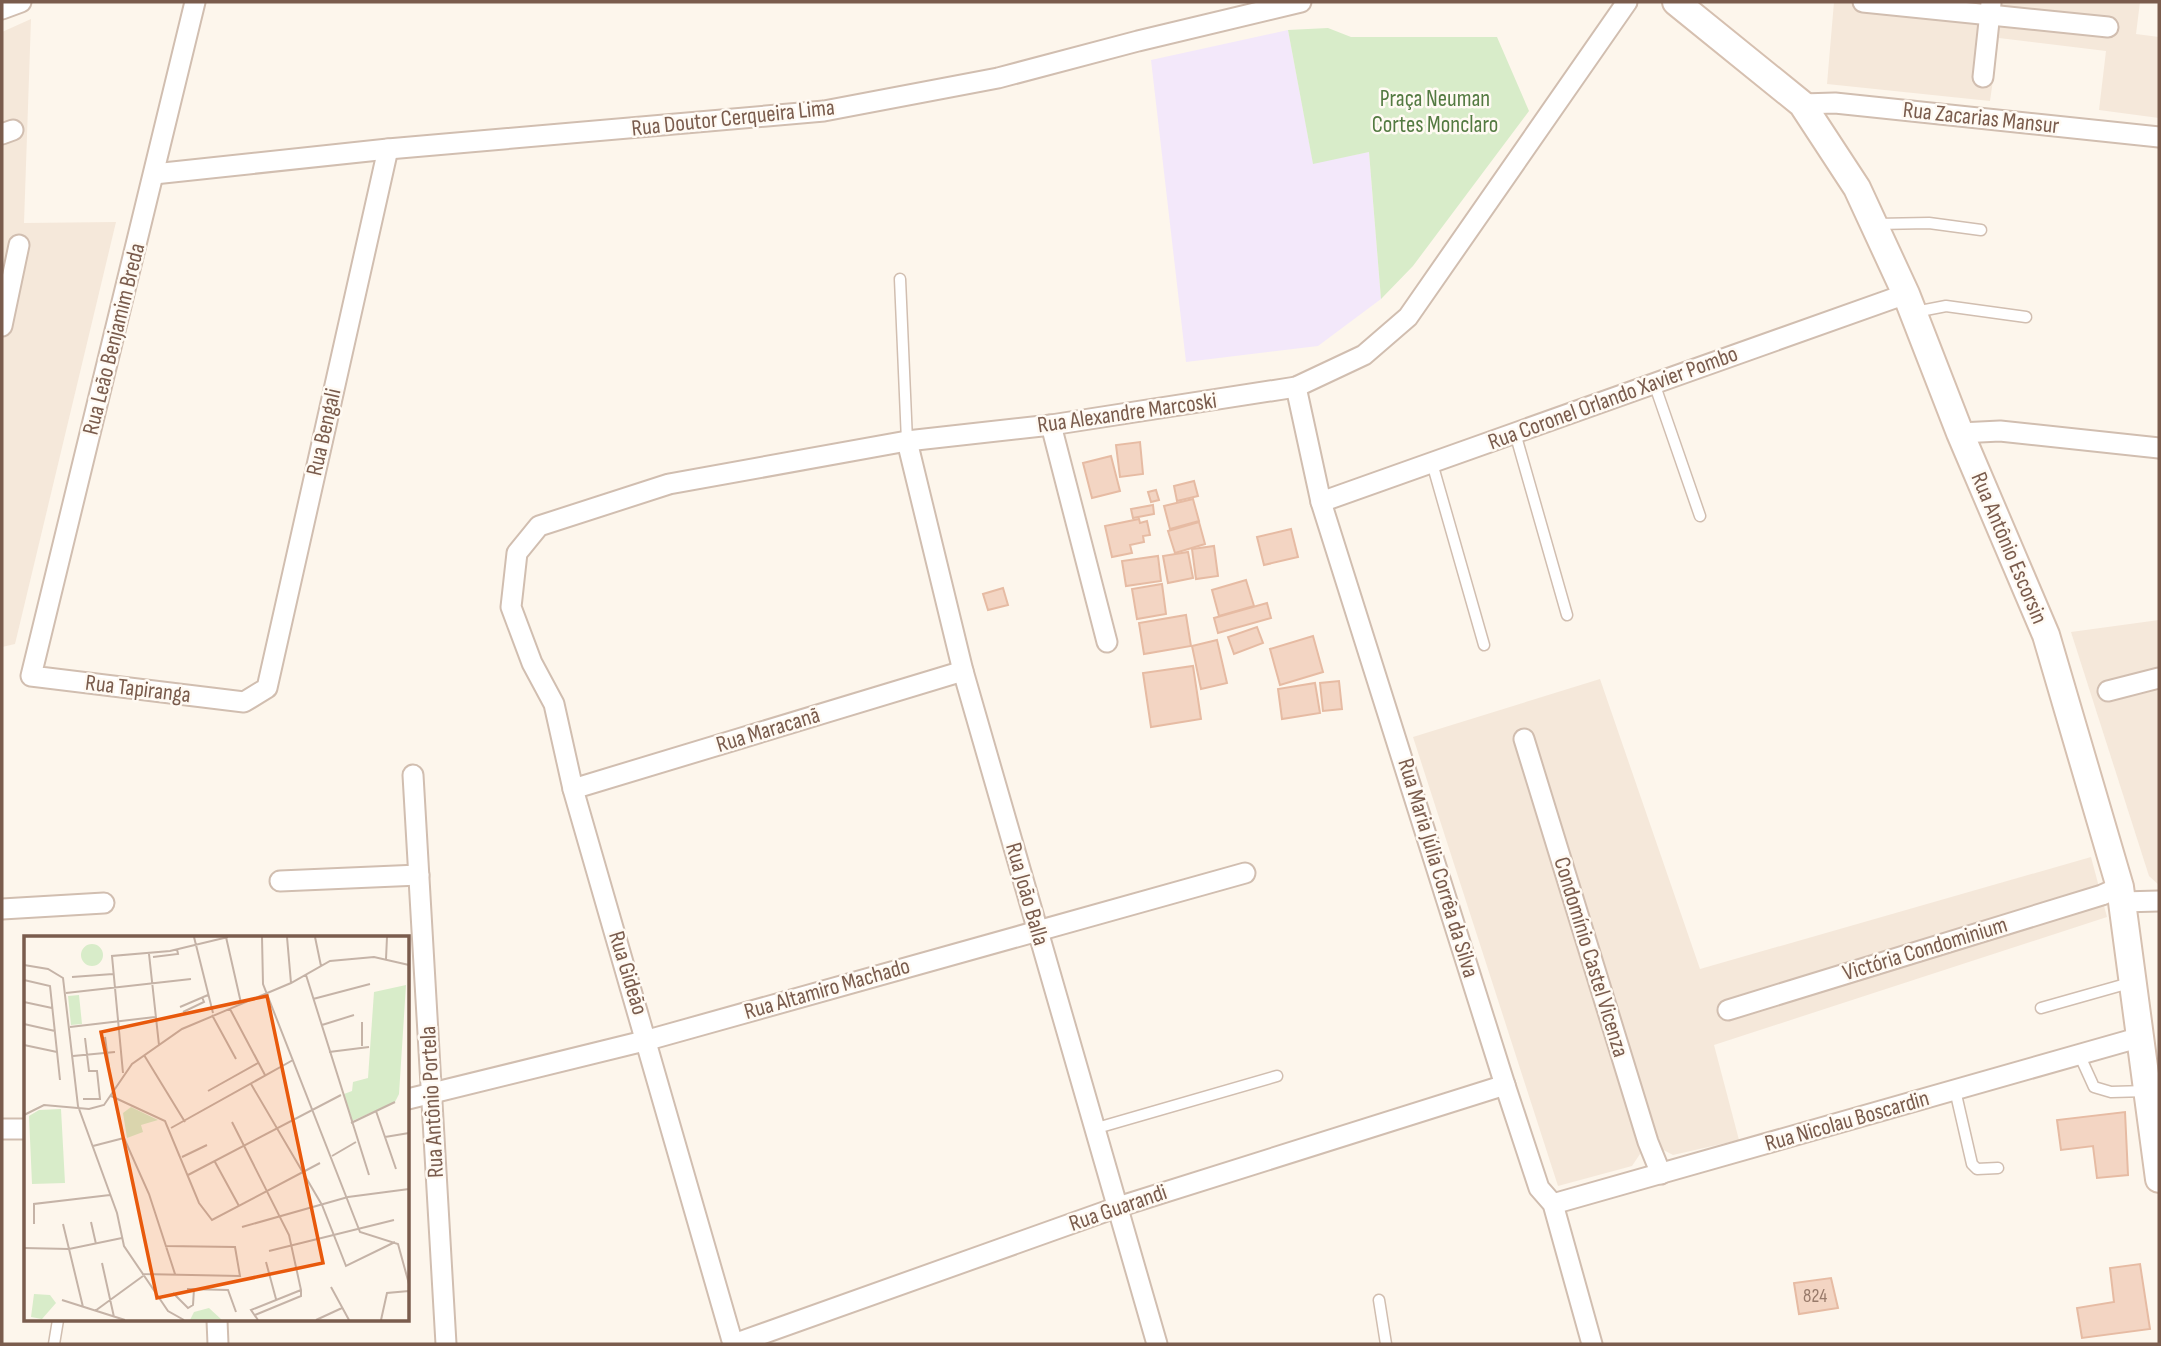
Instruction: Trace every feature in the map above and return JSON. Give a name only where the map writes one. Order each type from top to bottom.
[{"type":"main road","name":"Rua Antônio Escorsin","points":[[1676,2],[1802,104],[1857,188],[1909,303],[1960,433],[2046,635],[2121,895],[2159,1179]]},
{"type":"street","points":[[2,9],[21,2]]},
{"type":"street","name":"Rua Leão Benjamim Breda","points":[[31,676],[195,2]]},
{"type":"street","name":"Rua Doutor Cerqueira Lima","points":[[155,174],[388,149],[824,111],[998,79],[1138,41],[1301,2]]},
{"type":"street","name":"Rua Alexandre Marcoski","points":[[510,607],[517,553],[539,526],[669,484],[907,441],[1051,425],[1296,387],[1364,355],[1408,317],[1628,2]]},
{"type":"street","points":[[1863,2],[1990,8],[2108,27]]},
{"type":"street","points":[[1983,77],[1990,8]]},
{"type":"street","name":"Rua Zacarias Mansur","points":[[1802,104],[1835,103],[2159,138]]},
{"type":"street","name":"Rua Bengali","points":[[244,702],[267,688],[388,149]]},
{"type":"street","points":[[2,326],[6,296],[19,246]]},
{"type":"street","name":"Rua Coronel Orlando Xavier Pombo","points":[[1321,502],[1654,383],[1909,303]]},
{"type":"street","name":"Rua Maria Júlia Corrêa da Silva","points":[[1296,387],[1321,502],[1539,1188],[1553,1204],[1592,1344]]},
{"type":"street","points":[[1051,425],[1107,642]]},
{"type":"street","points":[[1960,433],[2000,431],[2159,448]]},
{"type":"street","name":"Rua João Balla","points":[[907,441],[963,671],[1036,929],[1097,1128],[1157,1344]]},
{"type":"street","name":"Rua Gideão","points":[[510,607],[532,663],[554,704],[573,789],[648,1040],[733,1344]]},
{"type":"street","name":"Rua Maracanã","points":[[573,789],[963,671]]},
{"type":"street","name":"Rua Tapiranga","points":[[31,676],[244,702]]},
{"type":"street","points":[[2108,691],[2159,678]]},
{"type":"street","name":"Condomínio Castel Vicenza","points":[[1524,739],[1648,1142],[1661,1174]]},
{"type":"street","name":"Rua Antônio Portela","points":[[413,775],[446,1344]]},
{"type":"street","name":"Rua Altamiro Machado","points":[[410,1099],[648,1040],[1036,929],[1245,873]]},
{"type":"street","points":[[280,881],[419,875]]},
{"type":"street","name":"Victória Condominium","points":[[1728,1010],[2089,899],[2121,895],[2159,901]]},
{"type":"street","points":[[2,909],[104,903]]},
{"type":"street","name":"Rua Nicolau Boscardin","points":[[1553,1204],[2141,1037]]},
{"type":"street","name":"Rua Guarandi","points":[[733,1344],[1118,1207],[1505,1085]]},
{"type":"street","points":[[2,1129],[24,1129]]},
{"type":"street","points":[[217,1322],[218,1344]]},
{"type":"lane","points":[[1874,225],[1929,223],[1981,230]]},
{"type":"lane","points":[[900,279],[907,441]]},
{"type":"lane","points":[[1909,303],[2026,317]]},
{"type":"lane","points":[[1654,383],[1700,516]]},
{"type":"lane","points":[[1514,433],[1567,615]]},
{"type":"lane","points":[[1432,463],[1484,645]]},
{"type":"lane","points":[[2041,1008],[2133,982]]},
{"type":"lane","points":[[2079,1054],[2094,1087],[2111,1092],[2147,1091]]},
{"type":"lane","points":[[1097,1128],[1277,1076]]},
{"type":"lane","points":[[1955,1090],[1972,1164],[1977,1169],[1998,1168]]},
{"type":"lane","points":[[1379,1300],[1386,1344]]},
{"type":"lane","points":[[54,1344],[58,1322]]},
{"type":"shaded area","points":[[1834,2],[2140,2],[2136,34],[2159,37],[2159,118],[2099,110],[2106,51],[1999,38],[1990,101],[1827,84]]},
{"type":"shaded area","points":[[31,19],[24,223],[116,222],[15,644],[2,647],[2,32]]},
{"type":"shaded area","points":[[1288,30],[1313,163],[1369,152],[1381,299],[1318,346],[1186,362],[1151,60]]},
{"type":"shaded area","points":[[2159,620],[2159,885],[2149,876],[2071,632]]},
{"type":"shaded area","points":[[1600,679],[1700,969],[2091,857],[2107,917],[1714,1045],[1739,1140],[1673,1155],[1648,1142],[1632,1166],[1558,1186],[1413,737]]},
{"type":"green space","name":"Praça Neuman Cortes Monclaro","points":[[1328,28],[1351,37],[1497,37],[1529,111],[1413,266],[1381,299],[1369,152],[1313,164],[1288,30]]},
{"type":"building","points":[[1140,442],[1143,474],[1120,477],[1116,445]]},
{"type":"building","points":[[1111,456],[1120,491],[1092,498],[1083,463]]},
{"type":"building","points":[[1194,481],[1198,496],[1177,501],[1174,486]]},
{"type":"building","points":[[1156,490],[1159,500],[1151,502],[1148,492]]},
{"type":"building","points":[[1193,499],[1199,521],[1170,529],[1164,506]]},
{"type":"building","points":[[1153,505],[1154,514],[1133,518],[1131,509]]},
{"type":"building","points":[[1139,519],[1140,523],[1147,521],[1150,535],[1143,536],[1144,542],[1130,545],[1132,553],[1112,557],[1105,526]]},
{"type":"building","points":[[1199,522],[1205,544],[1175,553],[1168,531]]},
{"type":"building","points":[[1291,529],[1298,557],[1264,565],[1257,537]]},
{"type":"building","points":[[1214,546],[1218,576],[1196,579],[1192,549]]},
{"type":"building","points":[[1188,552],[1193,578],[1168,583],[1163,556]]},
{"type":"building","points":[[1158,556],[1161,581],[1126,586],[1122,561]]},
{"type":"building","points":[[1246,580],[1254,606],[1219,616],[1212,590]]},
{"type":"building","points":[[1162,584],[1166,614],[1137,619],[1132,589]]},
{"type":"building","points":[[1003,588],[1008,605],[988,610],[983,594]]},
{"type":"building","points":[[1267,603],[1271,618],[1218,633],[1214,618]]},
{"type":"building","points":[[1186,615],[1191,646],[1144,654],[1139,623]]},
{"type":"building","points":[[1257,627],[1263,643],[1234,654],[1228,637]]},
{"type":"building","points":[[1313,636],[1323,672],[1280,685],[1270,649]]},
{"type":"building","points":[[1217,640],[1227,683],[1201,689],[1192,646]]},
{"type":"building","points":[[1193,666],[1201,719],[1151,727],[1143,673]]},
{"type":"building","points":[[1339,681],[1342,709],[1323,711],[1320,683]]},
{"type":"building","points":[[1315,683],[1320,713],[1282,719],[1278,689]]},
{"type":"building","points":[[2125,1112],[2128,1175],[2097,1178],[2093,1146],[2061,1150],[2057,1120]]},
{"type":"building","points":[[2140,1264],[2150,1329],[2082,1338],[2077,1308],[2114,1302],[2110,1268]]},
{"type":"building","points":[[1831,1278],[1838,1308],[1799,1314],[1794,1283]]}]
